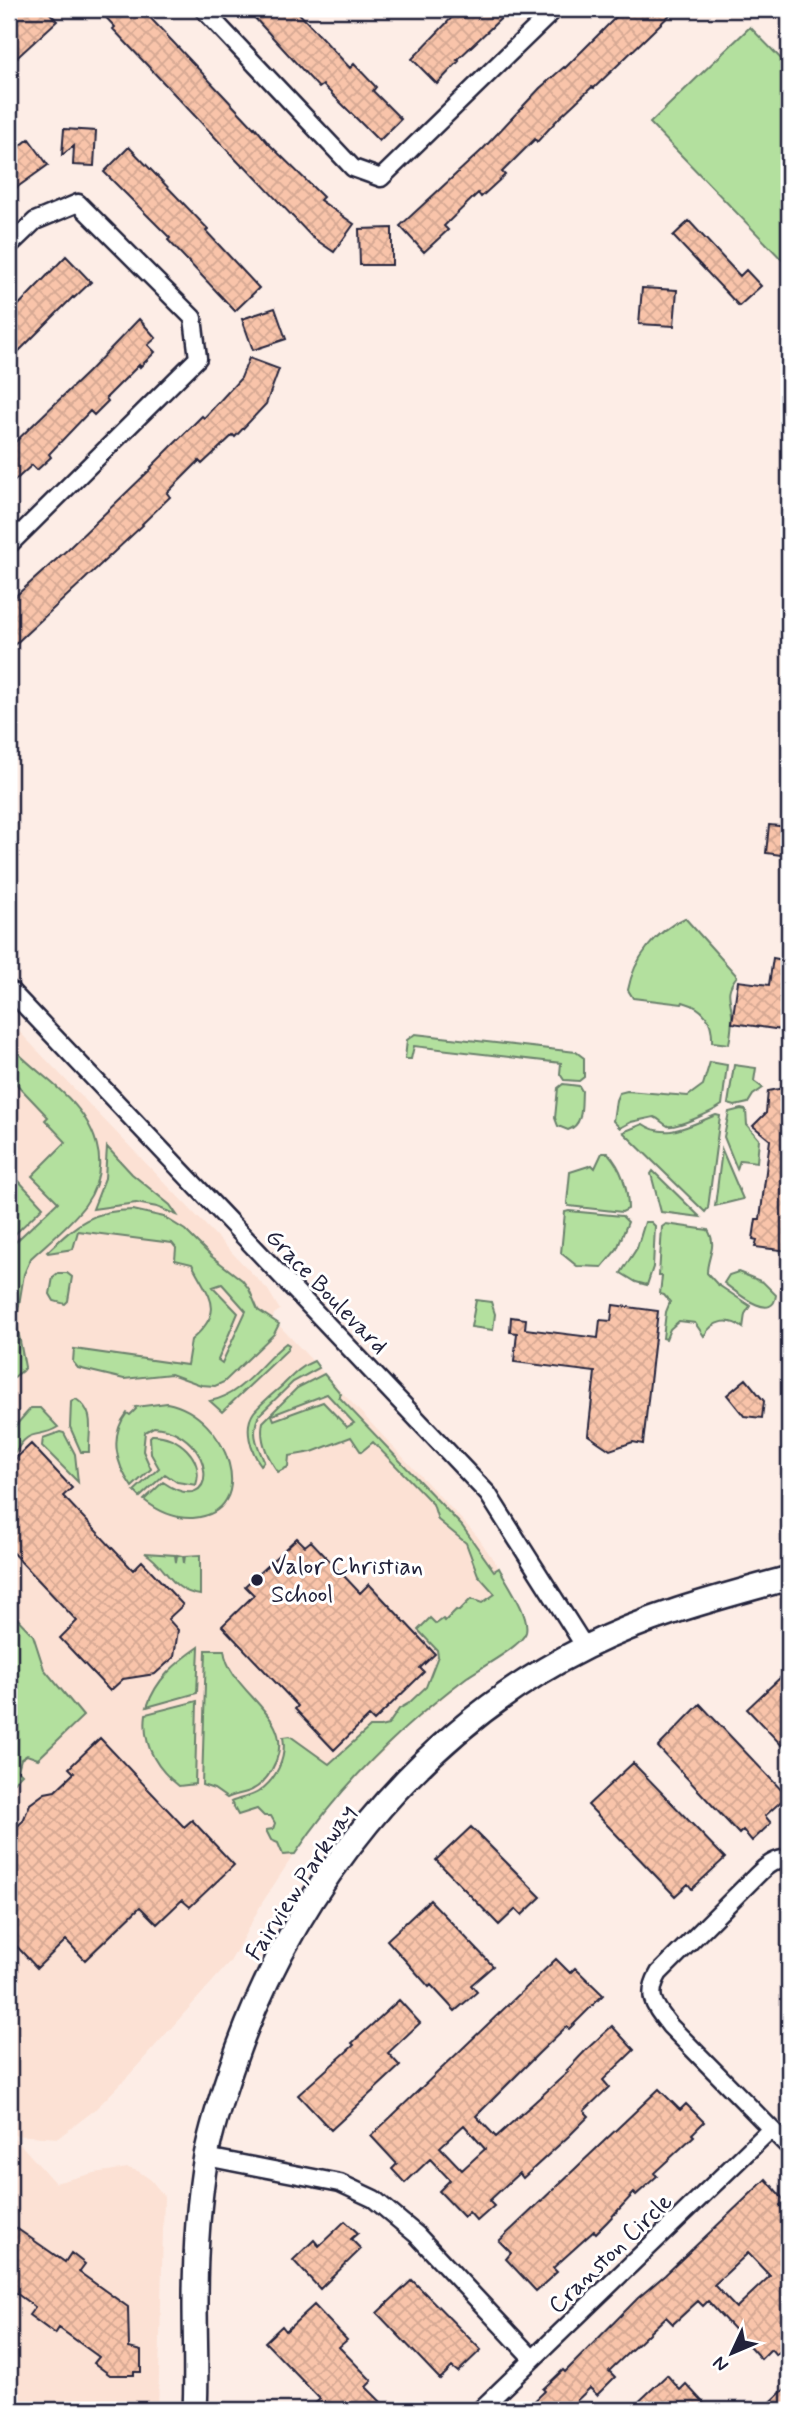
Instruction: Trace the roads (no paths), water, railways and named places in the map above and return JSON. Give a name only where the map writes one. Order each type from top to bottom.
[{"type":"main road","name":"Fairview Parkway","points":[[195,2410],[195,2300],[199,2213],[206,2157],[217,2111],[240,2042],[264,1987],[296,1927],[341,1856],[379,1808],[430,1757],[473,1720],[524,1683],[585,1647],[651,1619],[789,1578]]},
{"type":"street","points":[[203,9],[352,168],[381,178],[555,9]]},
{"type":"street","points":[[9,246],[36,221],[78,203],[193,318],[198,358],[9,545]]},
{"type":"street","name":"Grace Boulevard","points":[[9,989],[488,1493],[585,1647]]},
{"type":"street","points":[[789,1858],[768,1864],[659,1973],[652,1984],[651,1995],[657,2009],[670,2026],[789,2147]]},
{"type":"street","name":"Cranston Circle","points":[[480,2410],[771,2129]]},
{"type":"street","points":[[206,2157],[340,2183],[374,2199],[417,2235],[533,2359]]},
{"type":"place","name":"Valor Christian School","points":[[257,1580]]}]
